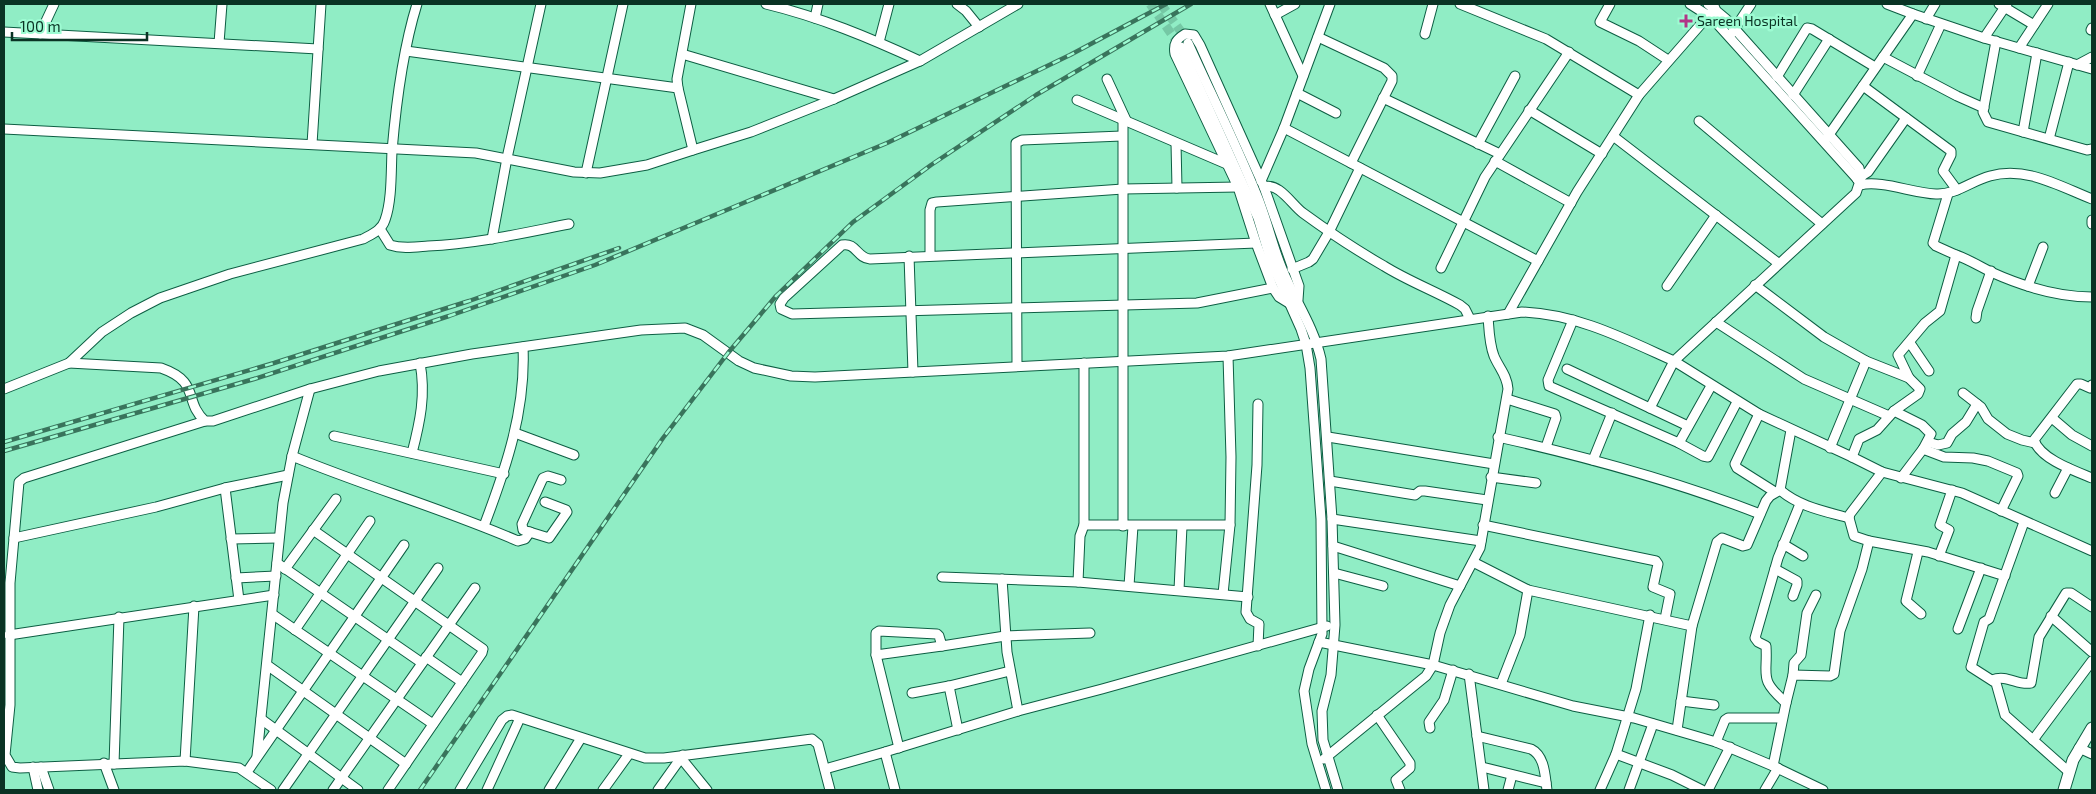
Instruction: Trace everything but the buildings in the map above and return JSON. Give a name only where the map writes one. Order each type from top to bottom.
[{"type":"main road","points":[[2068,784],[2080,748],[2092,728]]},
{"type":"street","points":[[40,34],[54,4]]},
{"type":"street","points":[[219,43],[222,4]]},
{"type":"street","points":[[312,144],[321,4]]},
{"type":"street","points":[[4,389],[69,362],[102,332],[131,313],[160,298],[230,274],[363,239],[380,229],[388,211],[392,148],[406,51],[417,4]]},
{"type":"street","points":[[492,239],[507,158],[541,4]]},
{"type":"street","points":[[586,173],[623,4]]},
{"type":"street","points":[[691,4],[678,88],[693,150]]},
{"type":"street","points":[[766,4],[815,18],[879,42],[920,61]]},
{"type":"street","points":[[815,18],[818,4]]},
{"type":"street","points":[[879,42],[889,4]]},
{"type":"street","points":[[957,4],[966,11],[979,27]]},
{"type":"street","points":[[4,129],[476,153],[586,173],[600,173],[647,165],[751,132],[834,99],[920,61],[1018,4]]},
{"type":"street","points":[[1270,4],[1303,76]]},
{"type":"street","points":[[1275,15],[1295,4]]},
{"type":"street","points":[[1262,184],[1330,4]]},
{"type":"street","points":[[1425,34],[1434,4]]},
{"type":"street","points":[[1460,4],[1546,40],[1639,95]]},
{"type":"street","points":[[1610,4],[1600,22],[1639,41],[1668,60]]},
{"type":"street","points":[[1690,4],[1710,9],[1826,139]]},
{"type":"street","points":[[1732,33],[1751,4]]},
{"type":"street","points":[[1887,4],[1996,42],[2092,69]]},
{"type":"street","points":[[1926,19],[1935,4]]},
{"type":"street","points":[[2019,48],[2048,4]]},
{"type":"street","points":[[1984,38],[2004,5],[2034,25]]},
{"type":"street","points":[[1508,314],[1571,203],[1639,95],[1710,9]]},
{"type":"street","points":[[1826,139],[1913,14]]},
{"type":"street","points":[[1917,76],[1941,24]]},
{"type":"street","points":[[1777,77],[1807,28],[1875,67]]},
{"type":"street","points":[[4,32],[318,48]]},
{"type":"street","points":[[1732,33],[1777,77],[1859,181],[1911,191],[1948,194],[1990,176],[2020,173],[2036,176],[2092,200]]},
{"type":"street","points":[[1295,303],[1299,286],[1262,184],[1198,40],[1194,35],[1185,34],[1177,39],[1175,54],[1229,165],[1273,288],[1279,297],[1295,303],[1317,341],[1321,360],[1328,437],[1335,624],[1331,675],[1322,711],[1323,740],[1338,790]]},
{"type":"street","points":[[1318,37],[1390,73],[1392,81],[1351,163]]},
{"type":"street","points":[[1793,96],[1829,39]]},
{"type":"street","points":[[1996,42],[1984,108],[1984,118],[1988,122],[2092,150]]},
{"type":"street","points":[[1185,45],[1258,198],[1295,303],[1306,344],[1310,368],[1321,519],[1322,627],[1304,691],[1306,715],[1326,790]]},
{"type":"street","points":[[406,51],[678,88]]},
{"type":"street","points":[[1441,268],[1485,177],[1569,52]]},
{"type":"street","points":[[2023,132],[2038,53]]},
{"type":"street","points":[[682,54],[834,99]]},
{"type":"street","points":[[1883,57],[1917,76],[1984,108]]},
{"type":"street","points":[[2073,64],[2092,57]]},
{"type":"street","points":[[2049,139],[2073,64]]},
{"type":"street","points":[[1478,144],[1515,76]]},
{"type":"street","points":[[1106,79],[1124,119],[1122,136],[1123,526]]},
{"type":"street","points":[[1863,86],[1951,151],[1943,171],[1957,190]]},
{"type":"street","points":[[1297,93],[1336,113]]},
{"type":"street","points":[[1383,98],[1478,144],[1571,203]]},
{"type":"street","points":[[1077,100],[1229,165]]},
{"type":"street","points":[[1529,110],[1602,154]]},
{"type":"street","points":[[1650,408],[1674,361],[1856,193],[1859,181],[1868,172],[1906,118]]},
{"type":"street","points":[[1700,120],[1822,224]]},
{"type":"street","points":[[1284,128],[1538,261]]},
{"type":"street","points":[[1017,366],[1016,146],[1019,141],[1122,136]]},
{"type":"street","points":[[1613,136],[1778,263]]},
{"type":"street","points":[[1176,143],[1177,188]]},
{"type":"street","points":[[1292,269],[1309,262],[1329,232],[1360,168]]},
{"type":"street","points":[[1262,184],[1277,188],[1293,206],[1329,232],[1385,267],[1460,305],[1470,319]]},
{"type":"street","points":[[930,255],[930,210],[932,203],[1123,189],[1238,187]]},
{"type":"street","points":[[1948,194],[1933,243],[1936,246],[1991,272],[2028,286],[2060,294],[2092,297]]},
{"type":"street","points":[[1667,286],[1716,215]]},
{"type":"street","points":[[380,229],[386,241],[395,247],[437,246],[492,239],[570,224]]},
{"type":"street","points":[[1256,243],[866,258],[853,246],[842,245],[784,298],[780,304],[780,309],[792,314],[1197,303],[1273,288]]},
{"type":"street","points":[[2028,286],[2043,247]]},
{"type":"street","points":[[1852,456],[1858,439],[1877,430],[1891,413],[1920,393],[1920,389],[1909,378],[1898,355],[1925,323],[1940,311],[1956,255]]},
{"type":"street","points":[[909,256],[913,372]]},
{"type":"street","points":[[1976,318],[1991,272]]},
{"type":"street","points":[[1755,285],[1824,336],[1866,361],[1909,378]]},
{"type":"street","points":[[271,790],[246,772],[231,766],[185,761],[37,767],[12,766],[4,755],[10,706],[9,635],[19,482],[24,478],[205,420],[213,421],[310,389],[379,371],[420,363],[642,330],[685,328],[703,335],[739,361],[768,373],[815,377],[1228,356],[1488,316],[1537,312],[1596,326],[1674,361],[1711,386],[1759,414],[1830,448],[1852,456],[1882,472],[1952,490],[2092,551]]},
{"type":"street","points":[[1318,764],[1426,676],[1433,665],[1444,619],[1473,562],[1481,540],[1508,381],[1492,349],[1488,316]]},
{"type":"street","points":[[1573,320],[1548,383],[1552,387],[1708,457],[1737,402]]},
{"type":"street","points":[[1716,322],[1804,379],[1850,399],[1927,428],[1931,434],[1926,445],[1902,478]]},
{"type":"street","points":[[1910,343],[1929,371]]},
{"type":"street","points":[[484,526],[504,474],[522,403],[523,347]]},
{"type":"street","points":[[1223,594],[1230,525],[1231,457],[1228,356]]},
{"type":"street","points":[[1830,448],[1866,361]]},
{"type":"street","points":[[69,362],[161,368],[171,372],[179,376],[189,388],[198,415],[205,420]]},
{"type":"street","points":[[412,453],[424,396],[420,363]]},
{"type":"street","points":[[1078,582],[1080,536],[1084,525],[1084,363]]},
{"type":"street","points":[[1567,369],[1688,426]]},
{"type":"street","points":[[2034,443],[2036,437],[2077,384],[2090,388],[2092,385]]},
{"type":"street","points":[[1679,443],[1711,386]]},
{"type":"street","points":[[257,756],[276,576],[278,538],[292,456],[310,389]]},
{"type":"street","points":[[1963,393],[1983,409],[1988,419],[2007,434],[2034,443],[2052,459],[2092,478]]},
{"type":"street","points":[[1506,399],[1555,414],[1556,418],[1546,447]]},
{"type":"street","points":[[1258,404],[1257,466],[1247,616],[1259,624],[1258,646]]},
{"type":"street","points":[[1926,445],[1947,443],[1952,434],[1966,422],[1977,404]]},
{"type":"street","points":[[1593,460],[1612,413]]},
{"type":"street","points":[[1759,414],[1735,464],[1737,468],[1800,504],[1849,518]]},
{"type":"street","points":[[2052,418],[2072,435],[2092,446]]},
{"type":"street","points":[[1677,730],[1692,626],[1718,539],[1722,538],[1743,546],[1747,545],[1766,501],[1778,491],[1791,430]]},
{"type":"street","points":[[514,432],[574,455]]},
{"type":"street","points":[[334,436],[504,474]]},
{"type":"street","points":[[1328,437],[1494,464]]},
{"type":"street","points":[[1498,437],[1546,447],[1693,489],[1760,514]]},
{"type":"street","points":[[1926,445],[1944,456],[1988,461],[2017,472],[2018,476],[2001,510]]},
{"type":"street","points":[[292,456],[334,473],[484,526],[518,541],[525,540],[530,532]]},
{"type":"street","points":[[2055,493],[2068,468]]},
{"type":"street","points":[[1882,472],[1854,507],[1849,518],[1854,536],[1940,556],[2005,576]]},
{"type":"street","points":[[14,538],[156,507],[225,488],[288,475]]},
{"type":"street","points":[[545,502],[566,510],[566,514],[548,538],[523,530],[522,524],[543,478],[548,476],[561,480]]},
{"type":"street","points":[[1491,477],[1536,484]]},
{"type":"street","points":[[1330,480],[1415,495],[1420,491],[1425,491],[1488,500]]},
{"type":"street","points":[[225,488],[239,600]]},
{"type":"street","points":[[1940,556],[1949,530],[1941,526],[1940,523],[1952,490]]},
{"type":"street","points":[[285,569],[336,499]]},
{"type":"street","points":[[1786,703],[1776,694],[1766,678],[1766,646],[1755,638],[1774,569],[1800,504]]},
{"type":"street","points":[[1332,519],[1481,540]]},
{"type":"street","points":[[295,630],[370,521]]},
{"type":"street","points":[[2024,522],[1989,620],[1984,622],[1971,666],[1973,670],[1992,680],[1998,687],[2005,715],[2033,740],[2068,784]]},
{"type":"street","points":[[1084,525],[1230,525]]},
{"type":"street","points":[[1483,525],[1656,561],[1658,564],[1653,586],[1670,594],[1665,619]]},
{"type":"street","points":[[1129,586],[1133,526]]},
{"type":"street","points":[[1179,590],[1182,526]]},
{"type":"street","points":[[313,530],[482,649],[482,653],[388,790]]},
{"type":"street","points":[[231,539],[278,538]]},
{"type":"street","points":[[1793,675],[1830,676],[1834,674],[1840,631],[1862,569],[1869,541]]},
{"type":"street","points":[[1783,544],[1803,556]]},
{"type":"street","points":[[246,772],[404,545]]},
{"type":"street","points":[[1333,546],[1460,586]]},
{"type":"street","points":[[1918,552],[1906,601],[1921,614]]},
{"type":"street","points":[[1473,562],[1528,590],[1650,615],[1692,626]]},
{"type":"street","points":[[277,563],[388,640],[462,682]]},
{"type":"street","points":[[283,790],[438,568]]},
{"type":"street","points":[[1958,629],[1981,568]]},
{"type":"street","points":[[1774,569],[1797,582],[1792,596]]},
{"type":"street","points":[[1334,573],[1383,586]]},
{"type":"street","points":[[236,578],[276,576]]},
{"type":"street","points":[[942,578],[1078,582],[1248,597]]},
{"type":"street","points":[[1002,579],[1010,671],[1018,711]]},
{"type":"street","points":[[333,790],[474,588]]},
{"type":"street","points":[[1501,684],[1520,634],[1528,590]]},
{"type":"street","points":[[1992,680],[2002,677],[2026,684],[2031,683],[2039,637],[2064,594],[2068,592],[2092,607]]},
{"type":"street","points":[[9,635],[274,595]]},
{"type":"street","points":[[1765,790],[1775,767],[1782,718],[1794,664],[1801,655],[1807,613],[1816,595]]},
{"type":"street","points":[[185,761],[194,606]]},
{"type":"street","points":[[272,614],[433,724]]},
{"type":"street","points":[[1600,790],[1616,754],[1636,690],[1650,615]]},
{"type":"street","points":[[2051,616],[2092,652]]},
{"type":"street","points":[[114,764],[119,617]]},
{"type":"street","points":[[825,769],[1018,711],[1335,624]]},
{"type":"street","points":[[899,748],[876,656],[875,636],[879,631],[937,634],[942,646]]},
{"type":"street","points":[[876,656],[1006,636],[1090,633]]},
{"type":"street","points":[[1319,642],[1454,670],[1573,706],[1627,716],[1677,730],[1730,747],[1823,790]]},
{"type":"street","points":[[2033,740],[2092,661]]},
{"type":"street","points":[[267,665],[406,764]]},
{"type":"street","points":[[1430,728],[1429,722],[1444,700],[1454,670]]},
{"type":"street","points":[[912,693],[1010,671]]},
{"type":"street","points":[[1469,674],[1484,790]]},
{"type":"street","points":[[950,686],[958,730]]},
{"type":"street","points":[[1681,701],[1714,705]]},
{"type":"street","points":[[460,790],[502,720],[512,715],[645,758],[682,756],[812,739],[818,744],[830,790]]},
{"type":"street","points":[[1378,715],[1410,763],[1410,768],[1396,780],[1400,790]]},
{"type":"street","points":[[486,790],[520,718]]},
{"type":"street","points":[[1716,742],[1724,720],[1728,718],[1782,718]]},
{"type":"street","points":[[261,719],[358,790]]},
{"type":"street","points":[[1629,790],[1653,724]]},
{"type":"street","points":[[1477,736],[1538,752],[1542,759],[1542,786],[1482,767]]},
{"type":"street","points":[[549,790],[581,738]]},
{"type":"street","points":[[1708,790],[1730,747]]},
{"type":"street","points":[[2080,748],[2092,754]]},
{"type":"street","points":[[885,752],[895,790]]},
{"type":"street","points":[[603,790],[629,754]]},
{"type":"street","points":[[1616,754],[1672,775],[1702,790]]},
{"type":"street","points":[[658,790],[682,756]]},
{"type":"street","points":[[682,756],[707,790]]},
{"type":"street","points":[[104,763],[114,790]]},
{"type":"street","points":[[37,767],[38,790]]},
{"type":"street","points":[[37,767],[49,790]]},
{"type":"street","points":[[1508,790],[1512,775]]},
{"type":"tunnel","points":[[1150,4],[1180,46]]},
{"type":"tunnel","points":[[1161,4],[1187,40]]},
{"type":"railway","points":[[4,451],[254,379],[449,316],[595,265],[887,143],[1070,55],[1166,4]]},
{"type":"railway","points":[[420,790],[663,438],[728,353],[776,296],[853,222],[931,165],[1036,95],[1191,4]]},
{"type":"railway","points":[[4,442],[274,363],[469,301],[619,248]]},
{"type":"place","name":"Sareen Hospital","points":[[1686,21]]}]
